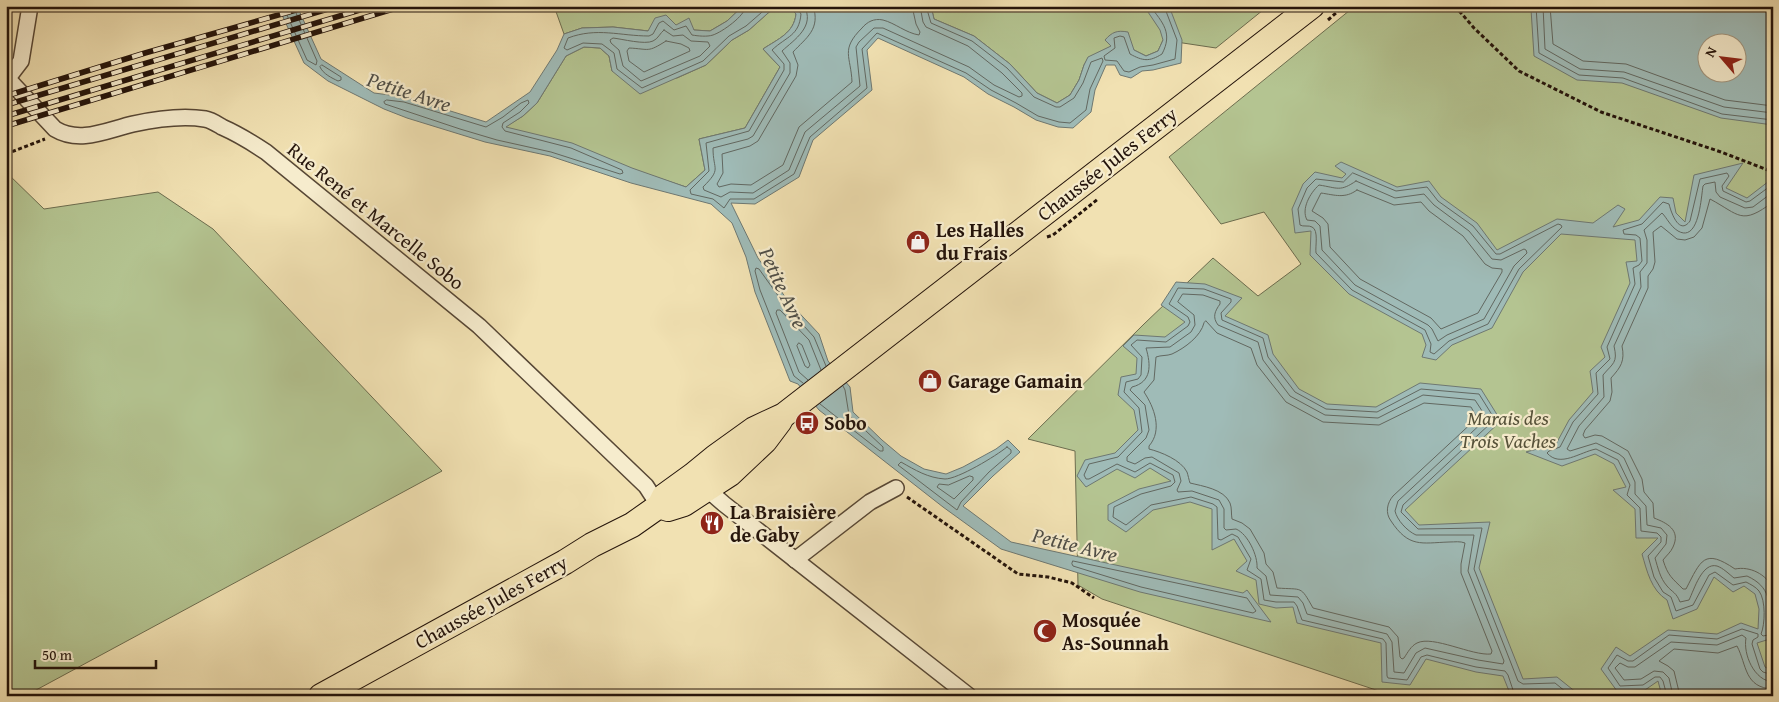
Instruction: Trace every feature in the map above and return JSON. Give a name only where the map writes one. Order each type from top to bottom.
[{"type":"main road","name":"Chaussée Jules Ferry","points":[[321,696],[565,562],[592,545],[628,527],[659,506],[664,496],[730,474],[765,441],[784,415],[1312,6]]},
{"type":"street","points":[[30,6],[21,61],[10,81],[55,129],[62,133]]},
{"type":"street","name":"Rue René et Marcelle Sobo","points":[[62,133],[87,136],[150,121],[168,118],[188,118],[207,119],[244,137],[266,152],[479,326],[646,486],[659,506]]},
{"type":"street","points":[[700,483],[794,560],[969,696]]},
{"type":"street","points":[[794,560],[870,502],[896,488]]},
{"type":"path","points":[[1455,6],[1474,28],[1519,71],[1601,112],[1721,152],[1773,172]]},
{"type":"path","points":[[6,154],[62,133]]},
{"type":"path","points":[[896,488],[926,512],[1018,574],[1048,577],[1072,583],[1094,598]]},
{"type":"green space","points":[[554,6],[743,6],[727,21],[710,31],[676,26],[649,31],[613,27],[582,28],[564,34]]},
{"type":"green space","points":[[776,6],[789,6],[796,14],[795,21],[789,31],[763,49],[780,67],[745,128],[699,139],[705,170],[686,187],[505,127],[523,116],[537,103],[566,56],[584,47],[600,48],[609,56],[612,71],[677,78],[706,65],[732,40],[749,30]]},
{"type":"green space","points":[[931,6],[1268,6],[1216,48],[1163,40],[1158,51],[1146,56],[1134,50],[1112,46],[1088,58],[1079,80],[1070,95],[1057,103],[1037,93],[1010,64],[974,36],[934,19]]},
{"type":"green space","name":"Marais des Trois Vaches","points":[[1355,6],[1773,6],[1773,696],[1394,696],[1102,599],[1078,585],[1075,451],[1028,439],[1213,258],[1258,296],[1301,264],[1264,212],[1221,224],[1169,157]]},
{"type":"green space","points":[[6,172],[44,209],[158,192],[213,229],[442,471],[25,696],[6,696]]},
{"type":"water","points":[[278,6],[297,6],[321,59],[374,93],[405,97],[486,122],[530,92],[557,50],[564,34],[582,28],[613,27],[648,31],[655,18],[666,15],[676,25],[689,18],[694,30],[710,31],[727,21],[743,6],[776,6],[749,30],[732,40],[706,65],[640,94],[612,71],[609,56],[600,48],[584,47],[566,56],[537,103],[523,116],[506,127],[572,143],[632,168],[686,187],[705,170],[699,139],[745,128],[780,67],[763,49],[789,31],[795,21],[796,14],[789,6],[931,6],[934,19],[974,36],[1010,64],[1037,93],[1057,103],[1070,95],[1079,80],[1088,57],[1111,46],[1105,40],[1112,33],[1128,32],[1134,50],[1146,56],[1158,51],[1163,40],[1160,30],[1144,6],[1169,6],[1182,40],[1181,63],[1142,71],[1131,78],[1120,75],[1115,65],[1106,65],[1095,90],[1091,112],[1073,128],[1058,127],[1036,120],[988,94],[964,77],[878,38],[867,50],[872,90],[813,140],[799,177],[755,204],[731,203],[758,258],[788,301],[819,334],[828,361],[850,387],[853,412],[882,440],[901,456],[924,469],[946,474],[996,449],[1008,440],[1020,452],[963,506],[1011,542],[1243,593],[1247,590],[1271,622],[1140,592],[1001,549],[943,507],[819,410],[798,384],[790,381],[755,292],[746,257],[732,223],[711,204],[631,183],[550,156],[485,142],[384,109],[328,81],[304,63]]},
{"type":"water","points":[[1533,6],[1773,6],[1773,125],[1721,118],[1622,83],[1577,80],[1534,56],[1531,9]]},
{"type":"water","points":[[1341,162],[1397,187],[1429,181],[1441,197],[1477,223],[1497,250],[1557,219],[1593,223],[1618,205],[1625,209],[1613,227],[1639,220],[1660,197],[1673,198],[1676,213],[1685,222],[1694,175],[1743,163],[1726,188],[1747,198],[1773,178],[1773,638],[1757,643],[1765,667],[1773,671],[1773,696],[1662,696],[1658,681],[1645,690],[1617,691],[1601,669],[1616,647],[1630,656],[1668,630],[1717,634],[1741,623],[1758,629],[1759,609],[1755,594],[1744,586],[1733,592],[1714,577],[1697,609],[1673,619],[1667,600],[1657,591],[1650,580],[1642,554],[1658,538],[1636,538],[1635,509],[1613,490],[1626,487],[1614,464],[1595,454],[1562,466],[1526,452],[1556,444],[1569,420],[1593,392],[1590,371],[1605,357],[1601,347],[1630,283],[1626,262],[1637,261],[1635,240],[1561,234],[1523,272],[1492,328],[1452,345],[1436,360],[1422,357],[1426,345],[1422,334],[1349,294],[1310,255],[1311,231],[1295,233],[1292,209],[1303,184],[1315,172],[1342,178],[1346,174],[1335,166]]},
{"type":"water","points":[[1176,282],[1205,284],[1242,298],[1225,316],[1268,335],[1273,354],[1299,389],[1327,404],[1376,407],[1420,383],[1481,389],[1501,421],[1405,510],[1419,525],[1490,522],[1479,568],[1523,679],[1557,677],[1577,693],[1566,696],[1511,696],[1503,676],[1476,672],[1426,659],[1410,685],[1382,682],[1381,643],[1297,623],[1293,607],[1276,608],[1259,604],[1256,580],[1236,571],[1247,561],[1234,539],[1212,550],[1212,509],[1190,502],[1153,510],[1126,532],[1108,520],[1108,505],[1139,489],[1171,481],[1150,468],[1135,478],[1117,469],[1086,487],[1077,476],[1085,460],[1115,453],[1138,430],[1134,410],[1118,395],[1121,377],[1136,374],[1137,358],[1123,346],[1134,335],[1165,337],[1185,322],[1161,305]]},
{"type":"railway","points":[[6,96],[145,53],[310,6]]},
{"type":"railway","points":[[6,105],[338,6]]},
{"type":"railway","points":[[6,116],[373,6]]},
{"type":"railway","points":[[6,126],[403,6]]},
{"type":"place","name":"Les Halles du Frais","points":[[918,242]]},
{"type":"place","name":"Garage Gamain","points":[[930,381]]},
{"type":"place","name":"Sobo","points":[[807,423]]},
{"type":"place","name":"La Braisière de Gaby","points":[[712,523]]},
{"type":"place","name":"Mosquée As-Sounnah","points":[[1045,631]]},
{"type":"water label","name":"Petite Avre","points":[[409,92]]},
{"type":"water label","name":"Petite Avre","points":[[783,288]]},
{"type":"water label","name":"Petite Avre","points":[[1075,545]]}]
